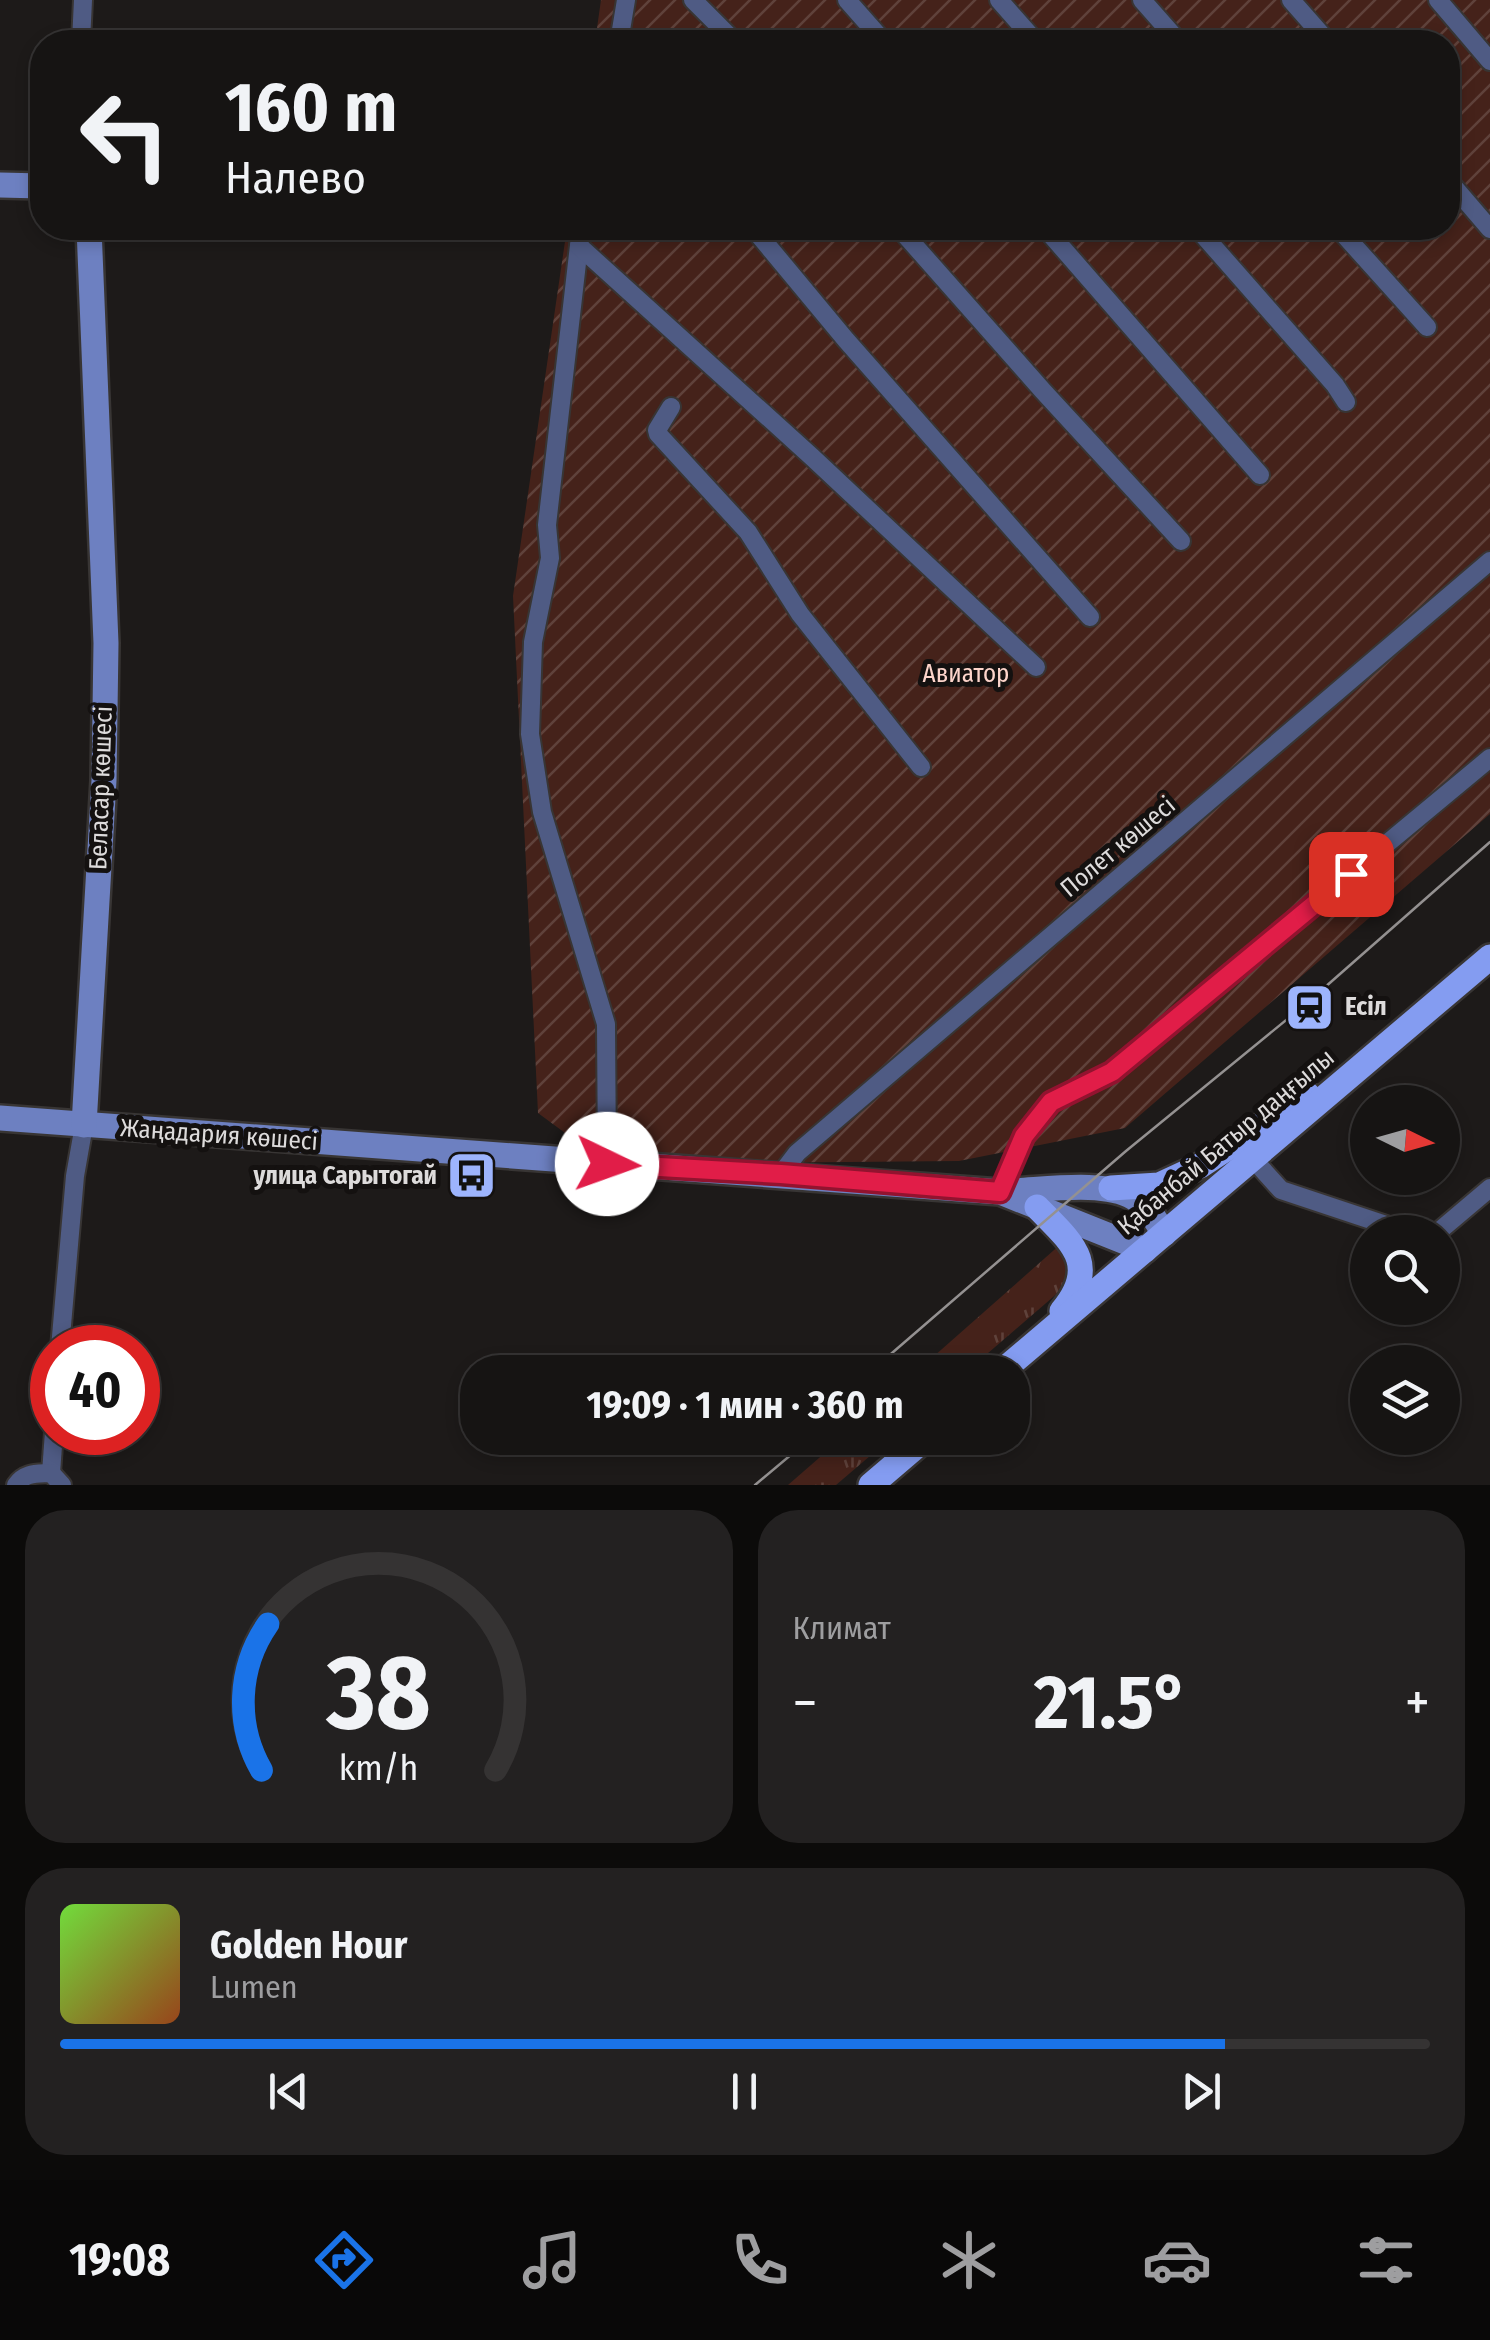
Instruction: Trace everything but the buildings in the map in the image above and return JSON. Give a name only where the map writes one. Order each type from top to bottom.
[{"type":"main road","name":"Қабанбай Батыр даңғылы","points":[[1020,1355],[1490,957]]},
{"type":"main road","points":[[1111,1188],[1159,1185],[1200,1166],[1407,1028]]},
{"type":"main road","points":[[1037,1207],[1075,1246],[1081,1268],[1074,1297],[1038,1340]]},
{"type":"main road","points":[[872,1485],[906,1455]]},
{"type":"street","points":[[82,30],[83,0]]},
{"type":"street","points":[[621,30],[626,0]]},
{"type":"street","points":[[694,0],[723,30]]},
{"type":"street","points":[[848,0],[874,30]]},
{"type":"street","points":[[999,0],[1025,30]]},
{"type":"street","points":[[1142,0],[1168,30]]},
{"type":"street","points":[[1291,0],[1317,30]]},
{"type":"street","points":[[1438,0],[1490,61]]},
{"type":"street","points":[[0,184],[30,185]]},
{"type":"street","points":[[1460,194],[1490,229]]},
{"type":"street","name":"Беласар көшесі","points":[[62,1325],[75,1176],[84,1125],[104,780],[106,644],[89,240]]},
{"type":"street","points":[[580,240],[547,525],[550,558],[533,642],[530,734],[542,812],[606,1024],[607,1164]]},
{"type":"street","points":[[583,240],[1036,667]]},
{"type":"street","points":[[763,240],[1090,617]]},
{"type":"street","points":[[911,240],[1181,541]]},
{"type":"street","points":[[1055,240],[1260,475]]},
{"type":"street","points":[[1207,240],[1346,402]]},
{"type":"street","points":[[1349,240],[1426,327]]},
{"type":"street","points":[[670,407],[658,434],[748,532],[800,614],[921,768]]},
{"type":"street","name":"Полет көшесі","points":[[781,1174],[797,1153],[1490,561]]},
{"type":"street","points":[[1155,1242],[1151,1213],[1134,1198],[1111,1188],[1000,1192],[1024,1136],[1051,1102],[1112,1072],[1490,758]]},
{"type":"street","name":"Жаңадария көшесі","points":[[0,1118],[1000,1192],[1155,1242]]},
{"type":"street","points":[[1253,1159],[1281,1190],[1356,1215]]},
{"type":"street","points":[[1458,1215],[1490,1188]]},
{"type":"street","points":[[16,1485],[28,1474],[57,1479]]},
{"type":"green space","name":"Авиатор","points":[[601,0],[1490,0],[1490,814],[1125,1128],[959,1161],[607,1164],[538,1113],[513,596],[565,240],[1460,240],[1460,30],[597,30]]},
{"type":"green space","points":[[1062,1243],[1071,1262],[1060,1291],[986,1355],[935,1355]]},
{"type":"green space","points":[[822,1455],[871,1455],[836,1485],[788,1485]]},
{"type":"tram line","points":[[890,1355],[1126,1151],[1307,1003],[1490,842]]},
{"type":"tram line","points":[[755,1485],[791,1455]]},
{"type":"place","name":"Есіл","points":[[1310,1007]]},
{"type":"place","name":"улица Сарытогай","points":[[472,1176]]},
{"type":"route","points":[[607,1164],[1000,1192],[1024,1136],[1051,1102],[1112,1072],[1351,874]]}]
